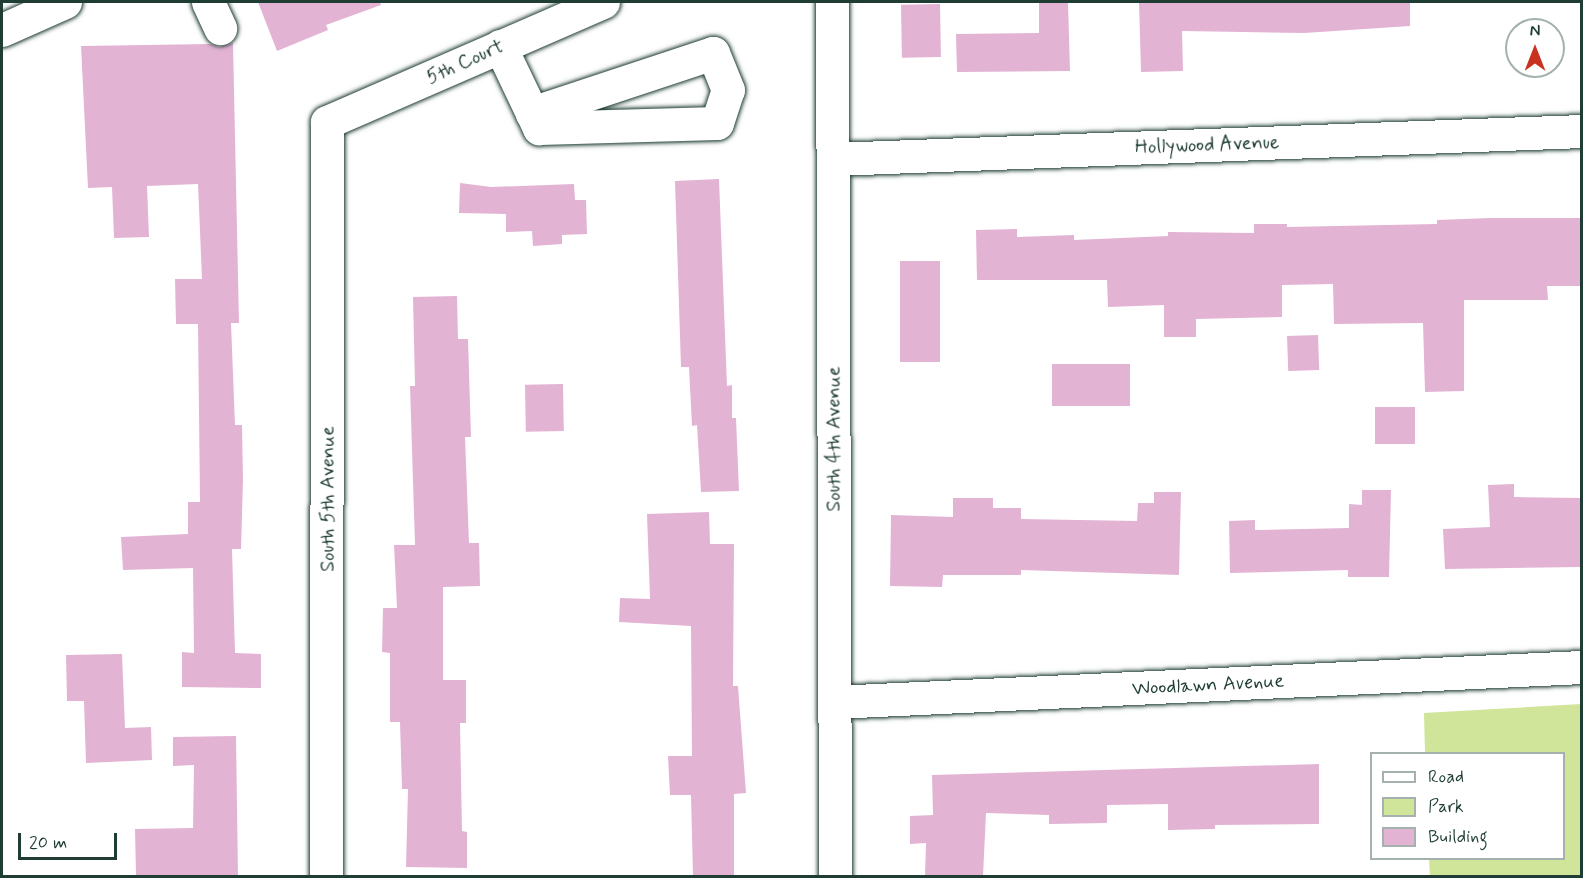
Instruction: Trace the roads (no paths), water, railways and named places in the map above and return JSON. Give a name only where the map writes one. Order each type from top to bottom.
[{"type":"street","points":[[2,30],[64,2]]},
{"type":"street","name":"5th Court","points":[[327,122],[603,2]]},
{"type":"street","name":"South 4th Avenue","points":[[832,2],[835,876]]},
{"type":"street","points":[[500,46],[539,128],[717,123],[728,90],[713,53],[532,113]]},
{"type":"street","name":"South 5th Avenue","points":[[326,876],[327,122]]},
{"type":"street","name":"Hollywood Avenue","points":[[833,159],[1581,131]]},
{"type":"street","name":"Woodlawn Avenue","points":[[834,702],[1581,668]]}]
